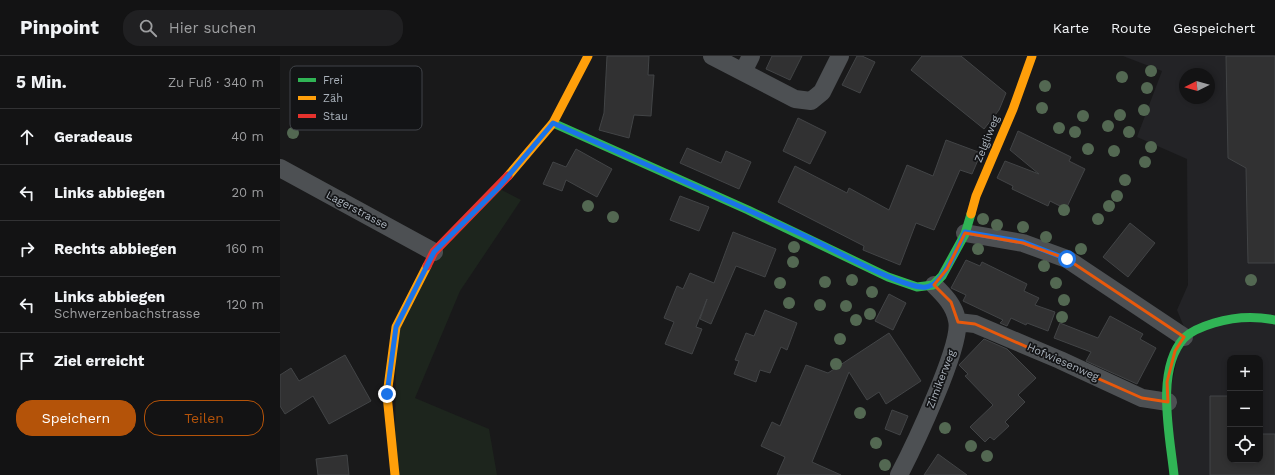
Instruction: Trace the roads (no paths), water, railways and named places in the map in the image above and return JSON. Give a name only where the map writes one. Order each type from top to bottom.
[{"type":"street","points":[[394,475],[387,394],[396,327],[434,252],[498,188],[553,123],[588,56]]},
{"type":"street","points":[[712,56],[795,99],[811,101],[822,92],[840,56]]},
{"type":"street","points":[[743,72],[751,56]]},
{"type":"street","name":"Zelgliweg","points":[[934,285],[947,269],[965,232],[971,209],[1025,79],[1032,56]]},
{"type":"street","points":[[553,123],[808,237],[896,280],[913,286],[926,288],[934,285]]},
{"type":"street","name":"Lagerstrasse","points":[[280,168],[434,252]]},
{"type":"street","points":[[965,232],[1023,242],[1067,259],[1184,337]]},
{"type":"street","name":"Zimikerweg","points":[[899,475],[917,440],[956,340],[958,322],[951,302],[934,285]]},
{"type":"street","points":[[1174,475],[1167,382],[1169,367],[1175,351],[1184,337],[1201,327],[1223,320],[1249,318],[1275,320]]},
{"type":"street","name":"Hofwiesenweg","points":[[958,322],[975,324],[1060,360],[1142,398],[1168,402]]}]
